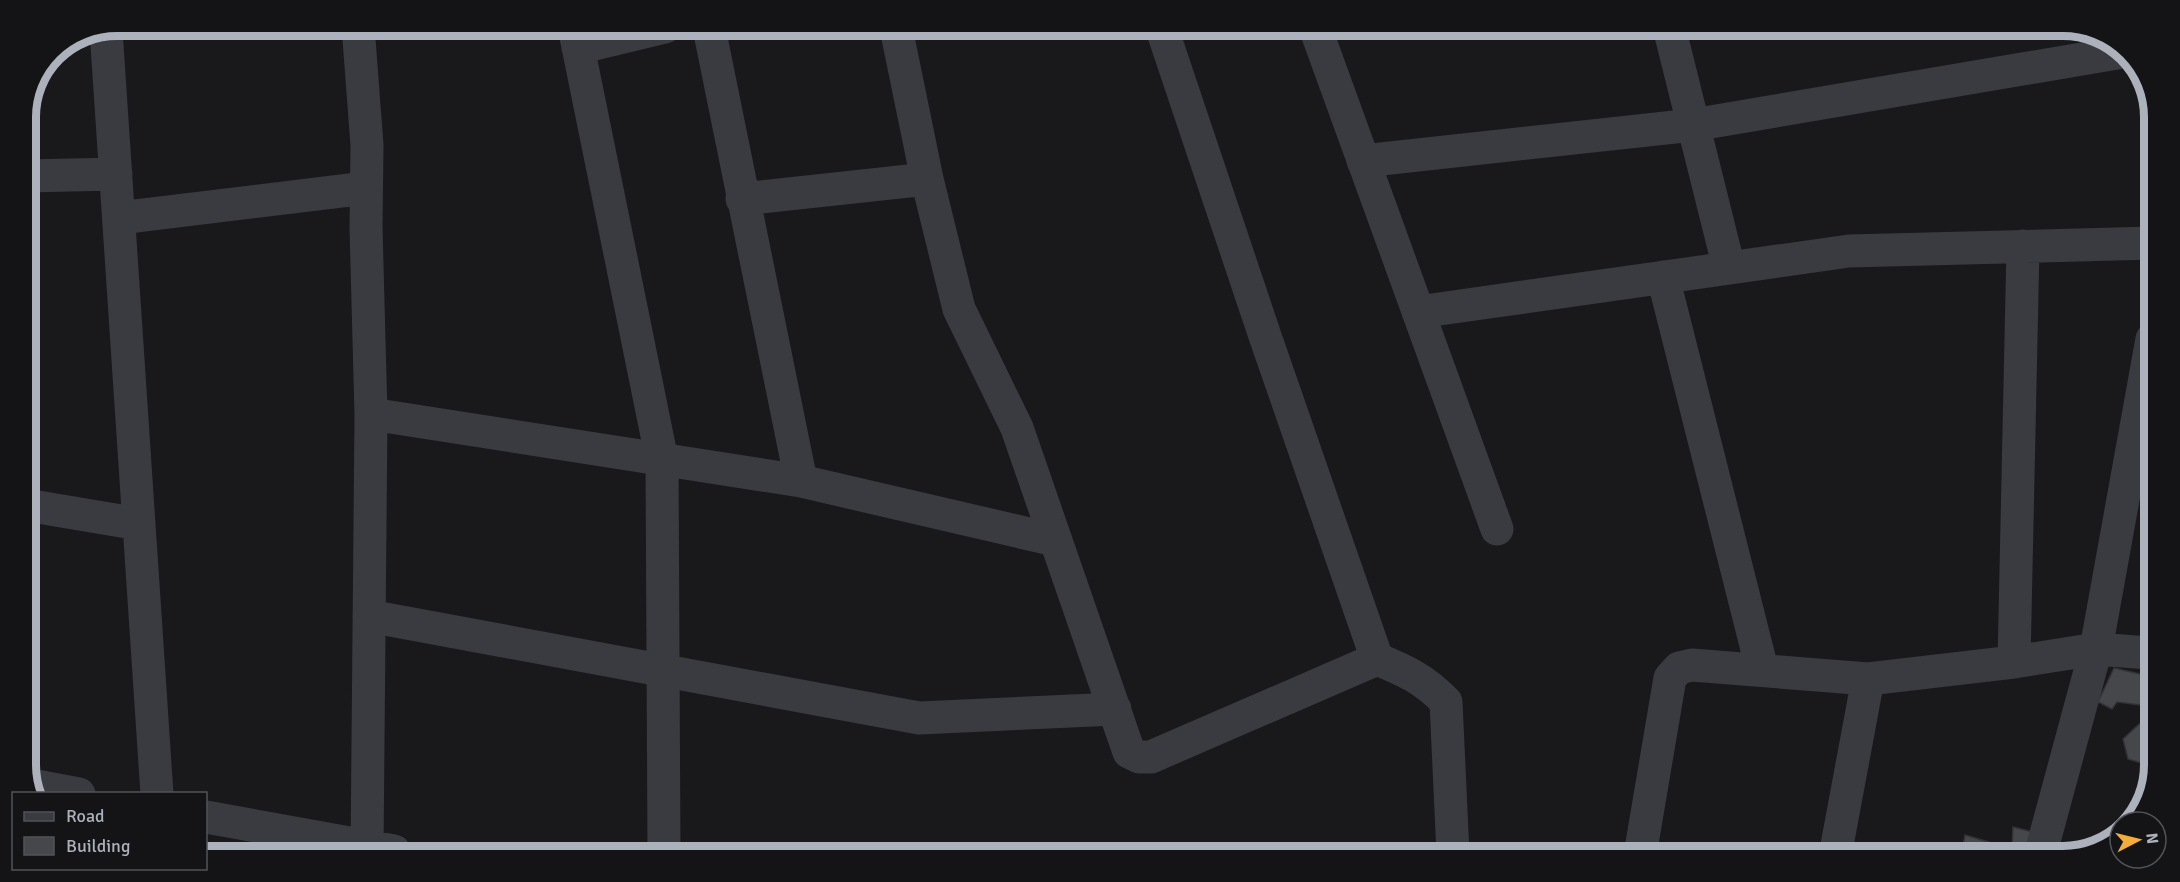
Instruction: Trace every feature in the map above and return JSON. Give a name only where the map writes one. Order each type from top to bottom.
[{"type":"street","points":[[359,36],[367,145],[370,414],[369,616],[376,846]]},
{"type":"street","points":[[711,36],[801,481]]},
{"type":"street","points":[[898,36],[927,179],[959,309],[1017,428],[1129,752],[1139,757],[1151,757],[1377,659],[1410,672],[1431,686],[1446,702],[1453,846]]},
{"type":"street","points":[[1164,36],[1377,659]]},
{"type":"street","points":[[1318,36],[1497,529]]},
{"type":"street","points":[[1671,36],[1729,268]]},
{"type":"street","points":[[107,37],[157,792]]},
{"type":"street","points":[[576,37],[662,460],[664,846]]},
{"type":"street","points":[[1363,161],[1693,125],[2113,54]]},
{"type":"street","points":[[36,176],[116,174]]},
{"type":"street","points":[[742,199],[927,179]]},
{"type":"street","points":[[119,218],[366,188]]},
{"type":"street","points":[[1418,312],[1849,251],[2144,243]]},
{"type":"street","points":[[2014,662],[2023,246]]},
{"type":"street","points":[[1663,277],[1762,669]]},
{"type":"street","points":[[2043,846],[2096,649],[2144,383]]},
{"type":"street","points":[[370,414],[801,481],[1054,540]]},
{"type":"street","points":[[36,507],[139,524]]},
{"type":"street","points":[[369,616],[919,718],[1115,709]]},
{"type":"street","points":[[1642,846],[1670,678],[1679,668],[1692,665],[1762,669],[1868,679],[2014,662],[2096,649],[2144,653]]},
{"type":"street","points":[[1837,846],[1868,679]]},
{"type":"street","points":[[39,787],[68,792]]},
{"type":"street","points":[[207,817],[360,846]]},
{"type":"building","points":[[2114,668],[2144,675],[2144,705],[2117,702],[2112,709],[2098,702]]},
{"type":"building","points":[[2144,720],[2144,764],[2128,759],[2123,739]]},
{"type":"building","points":[[2013,827],[2033,832],[2032,846],[2012,846]]},
{"type":"building","points":[[1965,835],[2002,846],[1963,846]]}]
